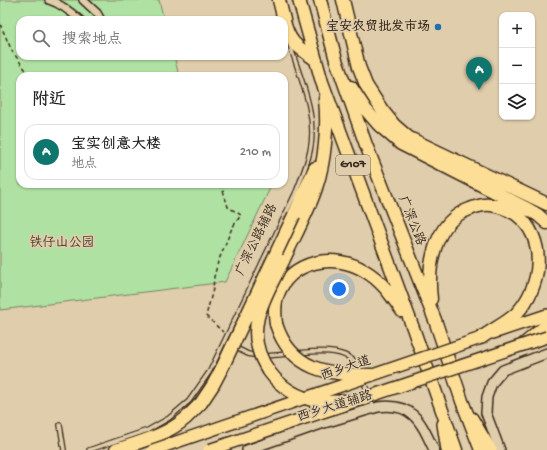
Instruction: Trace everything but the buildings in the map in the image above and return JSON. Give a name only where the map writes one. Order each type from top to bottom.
[{"type":"highway","points":[[279,0],[283,16]]},
{"type":"highway","name":"G107","points":[[299,0],[322,82],[413,328],[456,450]]},
{"type":"highway","name":"广深公路","points":[[320,0],[336,60],[366,145],[435,320],[462,401],[481,450]]},
{"type":"highway","points":[[344,6],[359,67],[366,85],[382,110],[394,125],[410,138],[433,150],[547,204]]},
{"type":"highway","points":[[288,31],[293,42],[316,60]]},
{"type":"highway","points":[[336,60],[353,91],[366,110],[379,125],[401,144],[526,208],[547,223]]},
{"type":"highway","points":[[322,82],[326,127],[324,149],[316,187],[310,205],[262,304],[256,334],[259,351],[264,366],[274,379],[288,390],[303,398],[319,402],[340,402],[364,399]]},
{"type":"highway","points":[[116,450],[146,440],[168,430],[185,419],[201,402],[213,385],[324,149]]},
{"type":"highway","points":[[435,320],[431,300],[431,261],[440,237],[446,227],[455,217],[465,210],[479,206],[491,205],[508,209],[524,219],[535,234],[541,248],[541,262],[538,277],[533,290],[516,314],[481,338]]},
{"type":"highway","points":[[372,375],[330,373],[312,367],[298,359],[288,349],[280,337],[276,324],[275,310],[277,297],[282,286],[289,277],[299,269],[323,260],[336,260],[356,266],[374,277],[386,288],[413,328]]},
{"type":"highway","points":[[522,346],[547,325]]},
{"type":"main road","name":"西乡大道","points":[[153,450],[547,315]]},
{"type":"main road","points":[[210,450],[547,337]]},
{"type":"main road","points":[[462,401],[492,450]]},
{"type":"main road","points":[[440,407],[447,450]]},
{"type":"street","points":[[49,0],[57,2],[70,10],[76,16]]},
{"type":"street","points":[[83,0],[99,16]]},
{"type":"street","points":[[500,450],[486,413],[487,397],[492,383],[503,370],[547,353]]},
{"type":"street","name":"西乡大道辅路","points":[[247,450],[321,424],[374,408],[386,406],[394,406],[409,411],[416,417],[422,425],[434,450]]},
{"type":"lane","points":[[344,6],[369,79]]},
{"type":"lane","name":"广深公路辅路","points":[[224,342],[296,192],[304,173],[310,150],[312,129],[310,112],[288,35]]},
{"type":"lane","points":[[372,85],[385,106]]},
{"type":"lane","points":[[419,137],[526,188]]},
{"type":"lane","points":[[89,450],[148,430],[169,418],[179,410],[189,401],[200,386],[224,342],[248,354],[258,356],[317,352],[344,355],[352,359],[359,368],[374,408]]},
{"type":"lane","points":[[60,425],[64,450]]},
{"type":"path","points":[[0,24],[16,57]]},
{"type":"path","points":[[18,60],[27,72]]},
{"type":"path","points":[[222,188],[228,207],[241,215],[232,228],[218,262],[206,316],[227,336]]},
{"type":"green space","name":"铁仔山公园","points":[[0,0],[159,0],[163,16],[16,16],[16,60],[175,60],[178,72],[16,72],[16,188],[270,188],[225,282],[0,310]]},
{"type":"place","name":"宝安农贸批发市场","points":[[438,27]]},
{"type":"place","name":"宝实创意大楼","points":[[479,90]]}]
